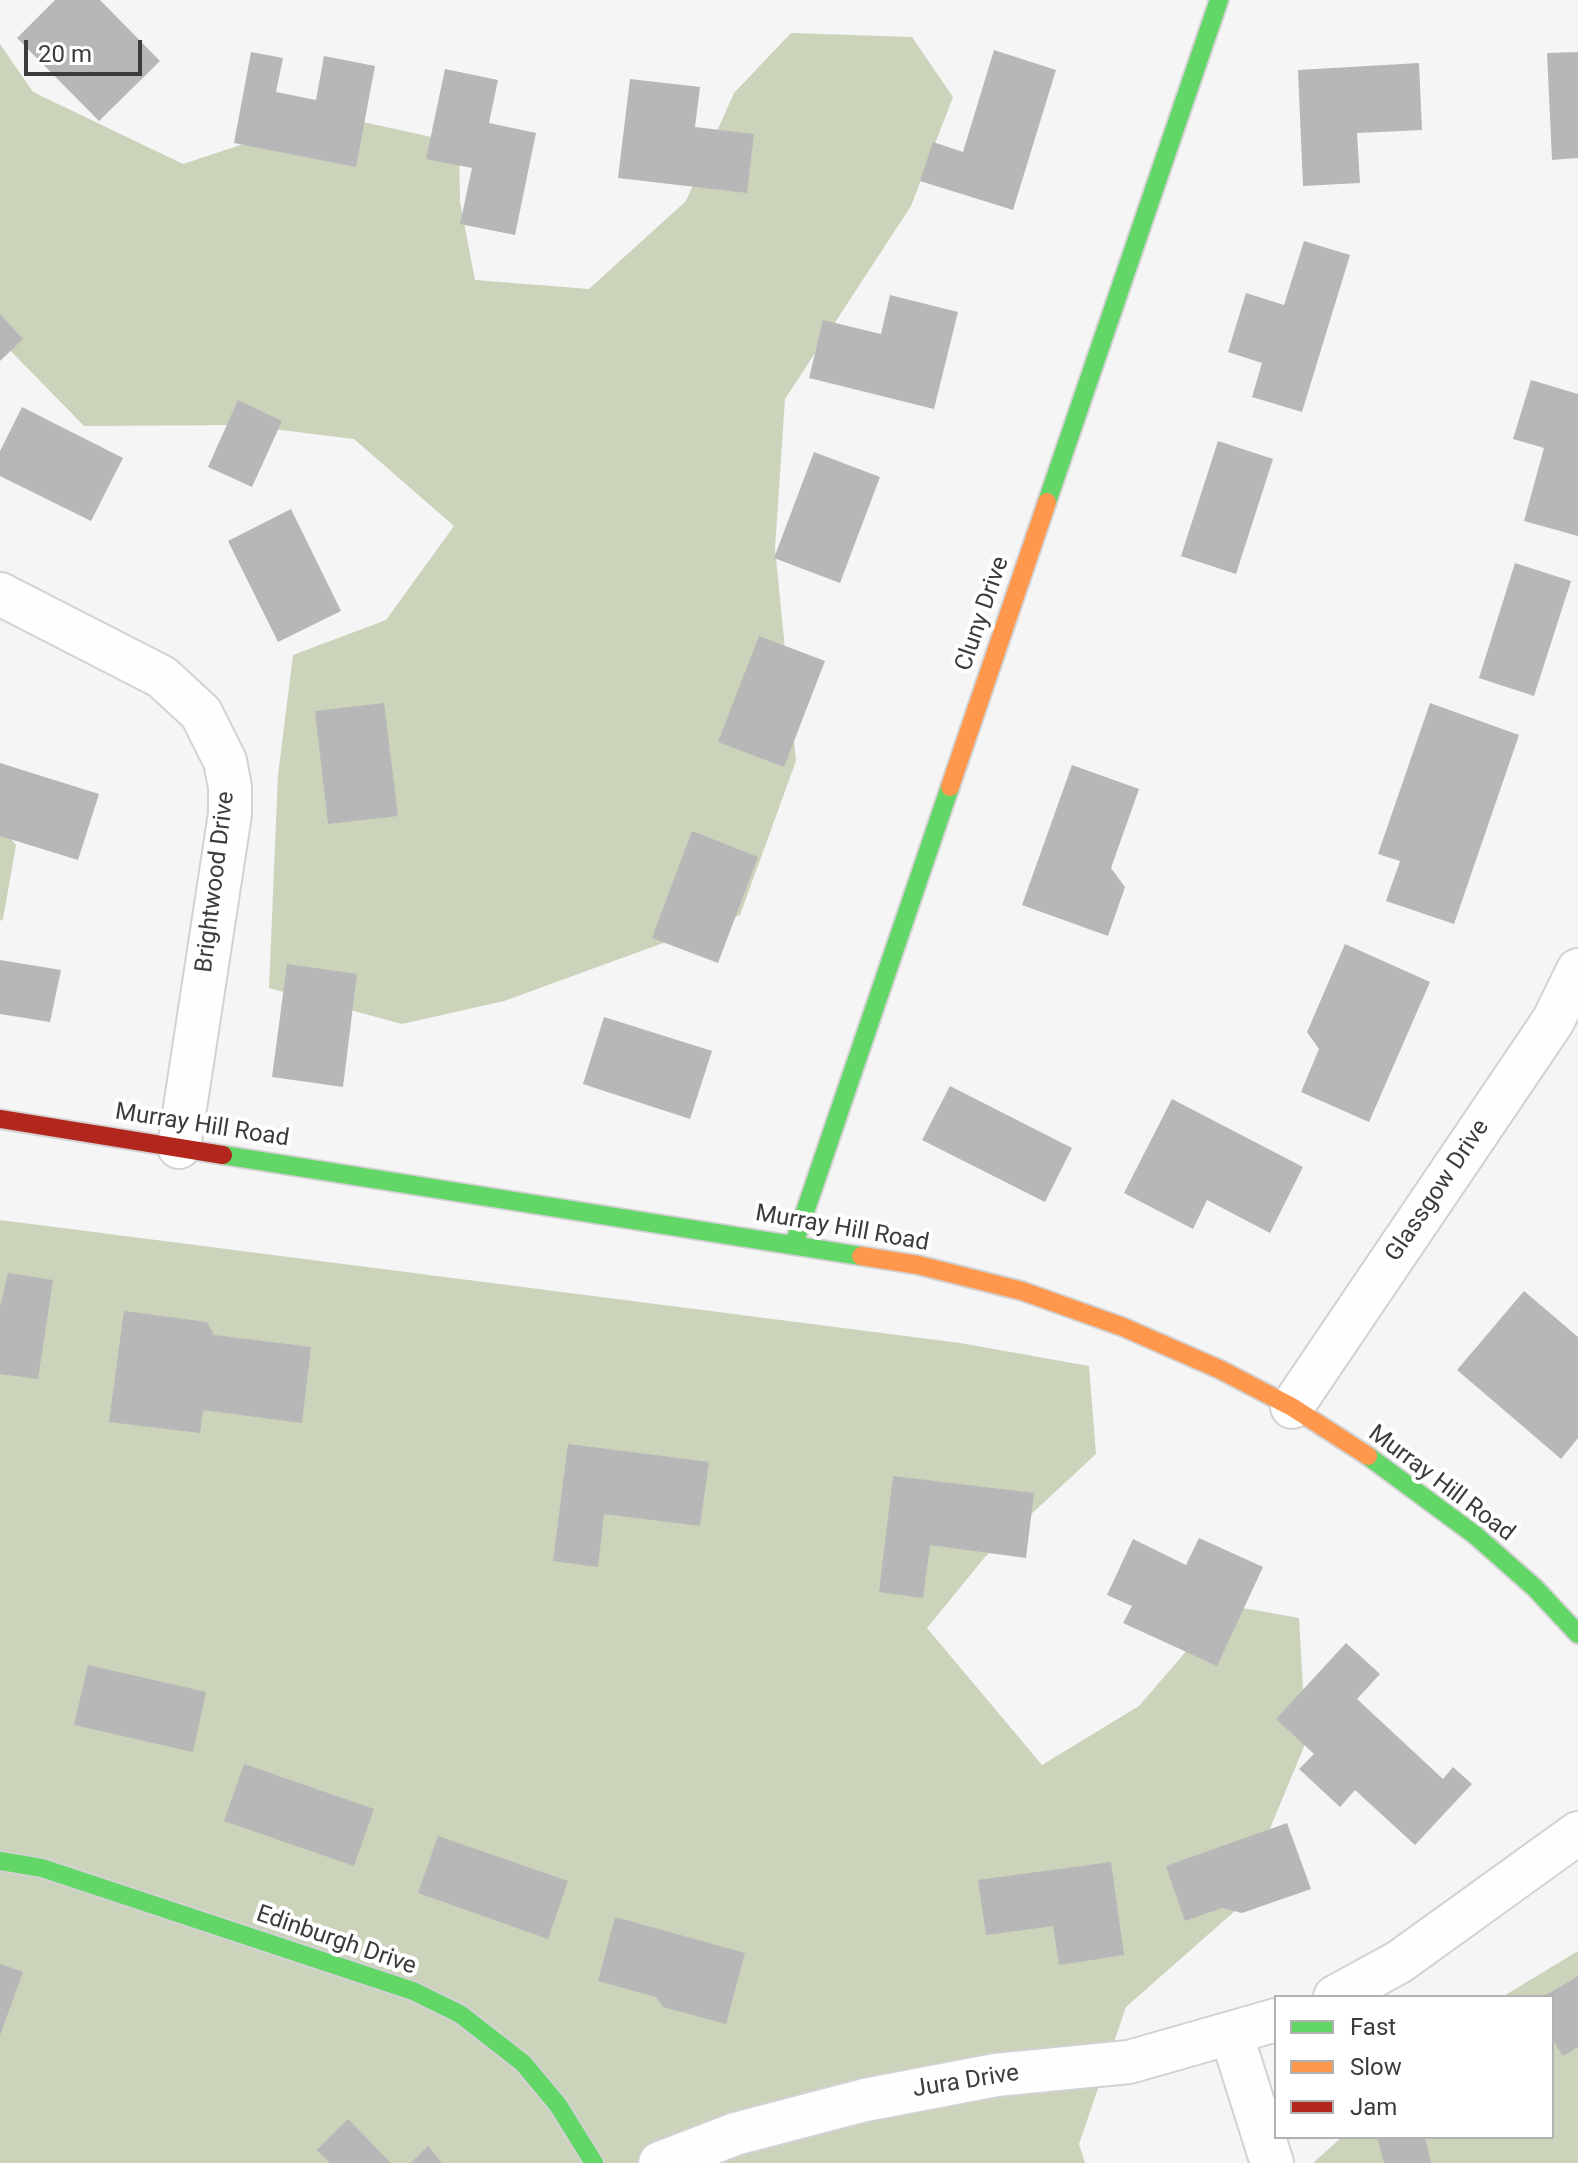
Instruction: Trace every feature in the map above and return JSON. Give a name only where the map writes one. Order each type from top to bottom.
[{"type":"street","name":"Cluny Drive","points":[[794,1244],[1219,0]]},
{"type":"street","name":"Brightwood Drive","points":[[0,594],[162,677],[201,713],[225,761],[230,787],[230,814],[179,1147]]},
{"type":"street","name":"Glassgow Drive","points":[[1292,1407],[1553,1021],[1578,970]]},
{"type":"street","name":"Murray Hill Road","points":[[0,1119],[794,1244],[918,1265],[1022,1291],[1123,1327],[1221,1370],[1292,1407],[1390,1470],[1475,1535],[1535,1588],[1578,1634]]},
{"type":"street","points":[[1339,1995],[1399,1962],[1578,1833]]},
{"type":"street","name":"Edinburgh Drive","points":[[0,1861],[42,1868],[413,1991],[460,2014],[523,2063],[558,2105],[594,2163]]},
{"type":"street","name":"Jura Drive","points":[[660,2163],[735,2134],[865,2100],[996,2075],[1129,2062],[1274,2021]]},
{"type":"street","points":[[1231,2033],[1272,2163]]},
{"type":"green space","points":[[791,33],[912,37],[953,97],[911,206],[785,399],[775,548],[796,761],[740,915],[504,1001],[402,1024],[269,988],[278,775],[293,655],[386,620],[454,526],[354,439],[241,425],[84,426],[0,340],[0,44],[33,92],[183,164],[331,115],[459,143],[460,202],[475,280],[589,289],[686,201],[734,93]]},
{"type":"green space","points":[[0,826],[16,845],[3,919],[0,921]]},
{"type":"green space","points":[[0,1220],[960,1343],[1089,1366],[1096,1454],[985,1557],[927,1628],[1042,1765],[1139,1706],[1226,1605],[1299,1618],[1306,1742],[1236,1910],[1126,2007],[1079,2144],[1085,2163],[0,2163]]},
{"type":"green space","points":[[1578,1951],[1578,2163],[1313,2163],[1340,2139],[1554,2139],[1554,1995],[1505,1995]]},
{"type":"building","points":[[55,0],[100,0],[160,61],[99,121],[17,38]]},
{"type":"building","points":[[994,50],[1056,70],[1013,210],[920,181],[933,142],[963,152]]},
{"type":"building","points":[[251,52],[283,58],[276,92],[316,100],[324,56],[375,66],[356,167],[234,143]]},
{"type":"building","points":[[1578,52],[1578,158],[1552,160],[1547,53]]},
{"type":"building","points":[[1419,63],[1422,130],[1357,133],[1360,183],[1303,186],[1298,70]]},
{"type":"building","points":[[445,69],[498,80],[489,123],[536,133],[515,235],[460,224],[472,168],[426,159]]},
{"type":"building","points":[[630,79],[700,87],[695,127],[754,134],[747,193],[618,178]]},
{"type":"building","points":[[1304,241],[1350,255],[1302,412],[1252,397],[1262,363],[1228,352],[1246,293],[1284,305]]},
{"type":"building","points":[[890,295],[958,312],[934,409],[809,378],[823,320],[881,334]]},
{"type":"building","points":[[0,314],[23,339],[0,361]]},
{"type":"building","points":[[1531,380],[1578,394],[1578,536],[1524,521],[1544,448],[1513,439]]},
{"type":"building","points":[[238,400],[282,421],[252,487],[208,467]]},
{"type":"building","points":[[22,407],[123,458],[91,521],[0,476],[0,451]]},
{"type":"building","points":[[1218,441],[1273,459],[1236,574],[1181,556]]},
{"type":"building","points":[[814,452],[880,477],[840,583],[774,558]]},
{"type":"building","points":[[291,509],[341,611],[278,642],[228,541]]},
{"type":"building","points":[[1515,563],[1571,581],[1534,696],[1479,678]]},
{"type":"building","points":[[759,636],[825,661],[784,767],[718,742]]},
{"type":"building","points":[[384,703],[398,816],[328,824],[315,711]]},
{"type":"building","points":[[1430,703],[1519,735],[1454,924],[1386,901],[1400,861],[1378,854]]},
{"type":"building","points":[[0,763],[99,794],[78,860],[0,836]]},
{"type":"building","points":[[1072,765],[1139,789],[1111,868],[1125,887],[1108,936],[1022,905]]},
{"type":"building","points":[[692,831],[758,857],[718,963],[652,938]]},
{"type":"building","points":[[1345,944],[1430,982],[1369,1122],[1301,1092],[1319,1049],[1307,1032]]},
{"type":"building","points":[[0,960],[61,970],[50,1022],[0,1014]]},
{"type":"building","points":[[287,964],[357,974],[343,1087],[272,1077]]},
{"type":"building","points":[[604,1017],[712,1051],[690,1119],[583,1084]]},
{"type":"building","points":[[950,1086],[1072,1148],[1045,1202],[922,1140]]},
{"type":"building","points":[[1172,1099],[1303,1167],[1270,1233],[1207,1200],[1193,1229],[1124,1193]]},
{"type":"building","points":[[8,1273],[53,1280],[38,1379],[0,1374],[0,1307]]},
{"type":"building","points":[[1524,1291],[1578,1337],[1578,1438],[1561,1459],[1457,1370]]},
{"type":"building","points":[[124,1311],[207,1322],[214,1335],[311,1347],[302,1423],[203,1410],[200,1433],[109,1422]]},
{"type":"building","points":[[568,1444],[709,1462],[700,1526],[604,1514],[598,1567],[553,1561]]},
{"type":"building","points":[[893,1476],[1034,1493],[1026,1558],[930,1545],[923,1598],[879,1592]]},
{"type":"building","points":[[1199,1538],[1263,1567],[1217,1666],[1123,1623],[1132,1606],[1107,1595],[1133,1539],[1186,1565]]},
{"type":"building","points":[[1346,1643],[1380,1674],[1357,1699],[1443,1779],[1453,1767],[1472,1784],[1415,1845],[1355,1790],[1340,1807],[1299,1769],[1314,1754],[1276,1719]]},
{"type":"building","points":[[88,1665],[206,1692],[193,1752],[74,1725]]},
{"type":"building","points":[[244,1764],[374,1809],[354,1866],[224,1821]]},
{"type":"building","points":[[1287,1823],[1311,1889],[1242,1913],[1222,1908],[1185,1921],[1166,1866]]},
{"type":"building","points":[[438,1836],[568,1881],[548,1939],[418,1893]]},
{"type":"building","points":[[1111,1862],[1124,1955],[1059,1965],[1053,1926],[986,1935],[978,1880]]},
{"type":"building","points":[[615,1917],[745,1953],[726,2024],[663,2007],[656,1997],[598,1981]]},
{"type":"building","points":[[0,1964],[23,1972],[0,2035]]},
{"type":"building","points":[[1578,1976],[1578,2047],[1563,2056],[1554,2042],[1554,1995],[1546,1995]]},
{"type":"building","points":[[348,2119],[391,2163],[330,2163],[317,2150]]},
{"type":"building","points":[[1378,2139],[1425,2139],[1431,2163],[1384,2163]]},
{"type":"building","points":[[428,2146],[442,2163],[411,2163]]},
{"type":"traffic: fast","points":[[1047,502],[1219,0]]},
{"type":"traffic: fast","points":[[794,1244],[950,787]]},
{"type":"traffic: fast","points":[[223,1155],[861,1256]]},
{"type":"traffic: fast","points":[[1368,1456],[1475,1535],[1535,1588],[1578,1634]]},
{"type":"traffic: fast","points":[[0,1861],[42,1868],[413,1991],[460,2014],[523,2063],[558,2105],[594,2163]]},
{"type":"traffic: slow","points":[[950,787],[1047,502]]},
{"type":"traffic: slow","points":[[861,1256],[918,1265],[1022,1291],[1123,1327],[1221,1370],[1292,1407],[1368,1456]]},
{"type":"traffic: jam","points":[[0,1119],[223,1155]]}]
